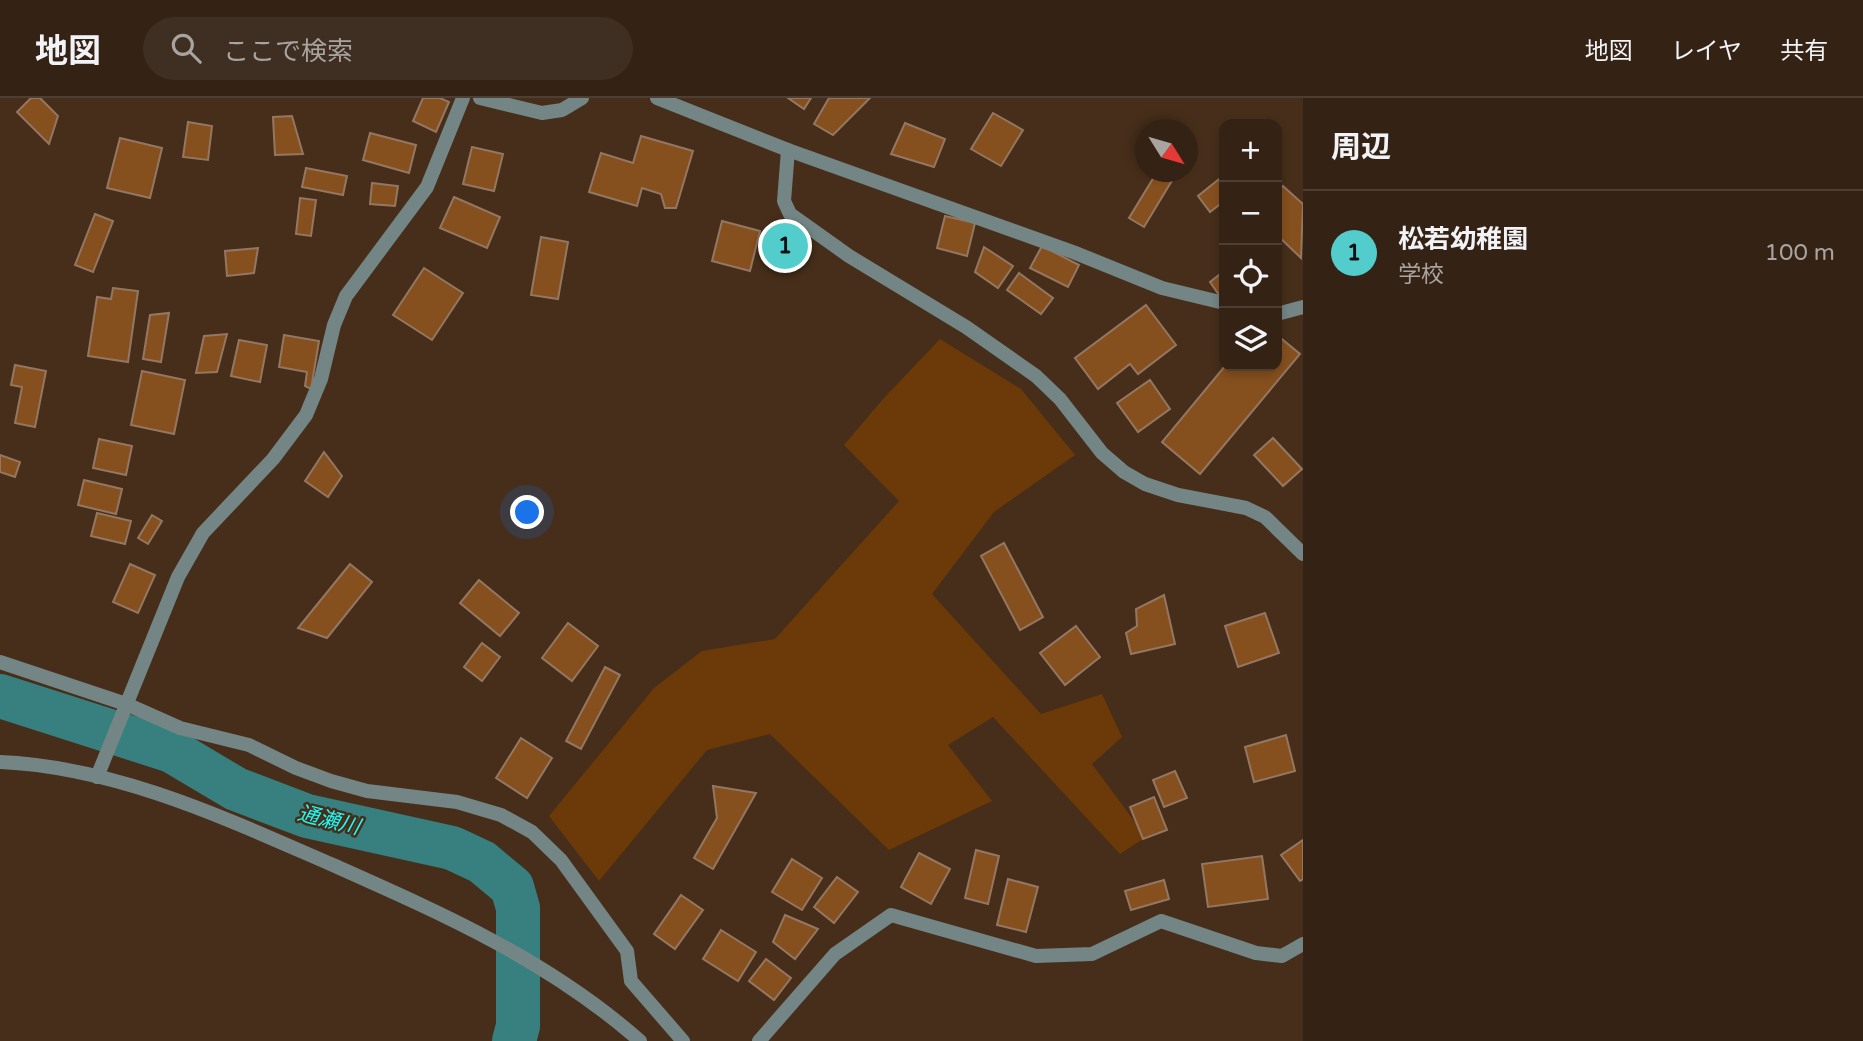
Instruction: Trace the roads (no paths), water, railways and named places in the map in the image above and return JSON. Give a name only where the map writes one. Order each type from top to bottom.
[{"type":"street","points":[[97,777],[178,577],[203,533],[273,459],[306,415],[321,379],[334,325],[346,296],[428,187],[463,98]]},
{"type":"street","points":[[480,98],[542,114],[562,110],[582,98]]},
{"type":"street","points":[[657,98],[788,150],[1073,252],[1162,288],[1219,302]]},
{"type":"street","points":[[788,150],[784,201],[790,214],[849,256],[966,327],[1035,376],[1060,399],[1102,453],[1124,471],[1145,484],[1178,495],[1246,508],[1265,517],[1303,554]]},
{"type":"street","points":[[1282,313],[1303,307]]},
{"type":"street","points":[[0,662],[126,704],[180,728],[249,746],[331,781],[367,791],[457,802],[501,815],[532,832],[561,860],[627,951],[631,981],[683,1041]]},
{"type":"street","points":[[0,762],[97,777],[159,794],[242,825],[458,921],[502,944],[574,989],[640,1041]]},
{"type":"street","points":[[759,1041],[835,954],[891,915],[1036,956],[1092,954],[1161,921],[1256,953],[1282,956],[1303,944]]},
{"type":"waterway","name":"通瀬川","points":[[0,696],[172,751],[236,789],[307,816],[452,848],[482,862],[512,887],[518,908],[518,1026],[514,1041]]},
{"type":"place","name":"松若幼稚園","points":[[785,246]]}]
